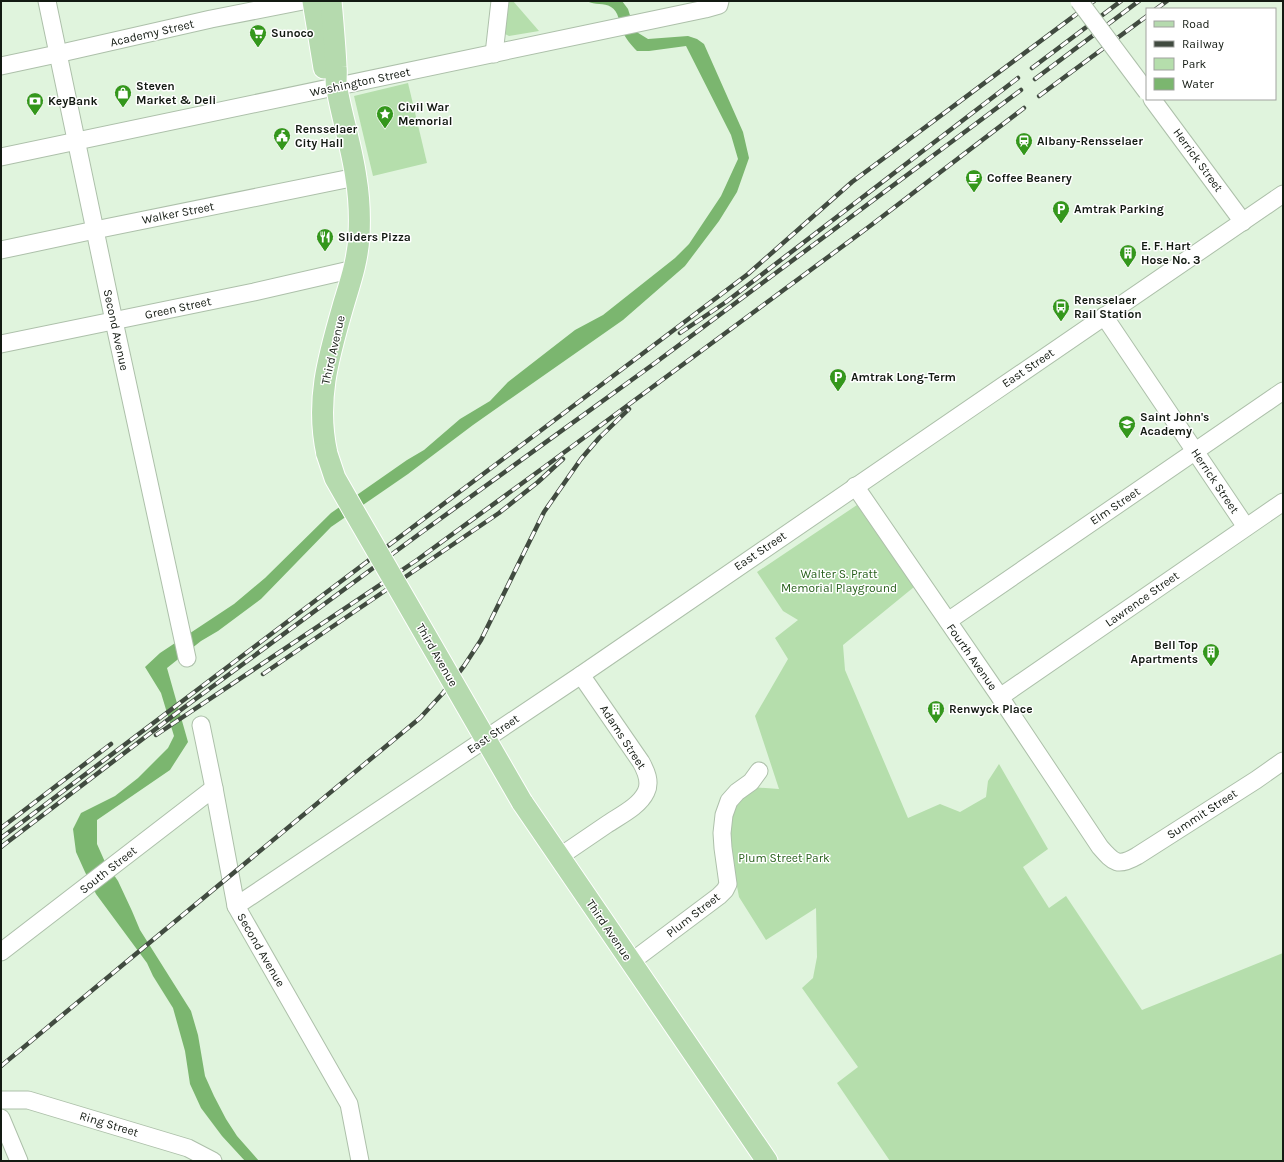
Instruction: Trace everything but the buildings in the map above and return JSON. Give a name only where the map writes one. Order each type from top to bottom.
[{"type":"main road","name":"Third Avenue","points":[[313,1],[324,68],[336,87]]},
{"type":"main road","name":"Third Avenue","points":[[330,1],[337,70],[336,87],[356,177],[360,220],[358,253],[328,361],[322,400],[324,439],[335,478],[522,802],[767,1161]]},
{"type":"street","name":"Second Avenue","points":[[47,1],[57,54],[187,658]]},
{"type":"street","name":"Academy Street","points":[[1,66],[211,19],[303,1]]},
{"type":"street","points":[[494,54],[500,1]]},
{"type":"street","points":[[1078,1],[1146,91]]},
{"type":"street","name":"Washington Street","points":[[1,157],[705,9],[720,3]]},
{"type":"street","name":"Herrick Street","points":[[1153,100],[1243,222]]},
{"type":"street","name":"Walker Street","points":[[1,250],[356,177]]},
{"type":"street","name":"East Street","points":[[236,906],[581,675],[1283,194]]},
{"type":"street","name":"Green Street","points":[[1,344],[254,292],[354,269]]},
{"type":"street","name":"Herrick Street","points":[[1104,316],[1246,527]]},
{"type":"street","name":"Elm Street","points":[[948,621],[1283,391]]},
{"type":"street","name":"Fourth Avenue","points":[[855,486],[1000,697],[1100,847],[1110,857],[1119,863]]},
{"type":"street","name":"Lawrence Street","points":[[1000,697],[1283,502]]},
{"type":"street","name":"Adams Street","points":[[559,857],[637,803],[646,792],[648,785],[645,770],[641,762],[581,675]]},
{"type":"street","name":"Second Avenue","points":[[201,725],[236,906],[349,1104],[360,1161]]},
{"type":"street","name":"Summit Street","points":[[1119,863],[1125,862],[1137,856],[1283,761]]},
{"type":"street","name":"Plum Street","points":[[631,962],[725,890],[728,884],[722,832],[724,814],[729,801],[737,792],[751,782],[759,771]]},
{"type":"street","name":"South Street","points":[[1,952],[214,788]]},
{"type":"street","name":"Ring Street","points":[[1,1100],[28,1100],[188,1148],[213,1161]]},
{"type":"street","points":[[1,1118],[19,1161]]},
{"type":"green space","points":[[509,1],[513,1],[539,31],[509,36],[505,34]]},
{"type":"green space","points":[[408,83],[427,163],[373,176],[354,96]]},
{"type":"green space","points":[[857,505],[914,587],[843,645],[845,670],[908,818],[940,804],[960,812],[986,797],[988,781],[999,764],[1048,849],[1023,867],[1049,908],[1066,896],[1142,1010],[1283,953],[1282,1161],[890,1161],[837,1083],[858,1067],[802,988],[813,978],[817,957],[816,908],[766,940],[739,897],[728,839],[733,802],[751,787],[779,789],[755,716],[788,659],[775,638],[798,620],[783,611],[757,572]]},
{"type":"water","points":[[587,1],[622,1],[628,9],[635,31],[648,39],[688,36],[697,39],[704,44],[743,132],[749,158],[737,192],[719,221],[685,266],[623,320],[473,425],[408,474],[331,527],[261,599],[218,631],[201,641],[167,668],[188,742],[170,770],[97,820],[97,844],[105,862],[118,881],[140,930],[191,1011],[198,1035],[205,1076],[214,1096],[237,1136],[259,1161],[245,1161],[222,1136],[201,1108],[190,1084],[185,1051],[173,1008],[153,976],[147,963],[96,894],[76,852],[73,829],[81,813],[115,796],[138,778],[168,748],[174,736],[161,693],[145,667],[160,653],[234,604],[265,578],[331,513],[407,460],[424,450],[460,419],[490,401],[508,382],[575,330],[603,315],[675,258],[689,244],[721,196],[738,159],[731,135],[686,46],[649,51],[637,51],[625,36],[614,9],[602,4]]},
{"type":"railway","points":[[1,838],[748,274],[852,182],[1094,1]]},
{"type":"railway","points":[[1032,68],[1121,1]]},
{"type":"railway","points":[[1035,79],[1139,1]]},
{"type":"railway","points":[[1157,8],[1167,1]]},
{"type":"railway","points":[[1039,96],[1146,17]]},
{"type":"railway","points":[[680,333],[726,302],[1018,78]]},
{"type":"railway","points":[[1,847],[182,709],[655,363],[1021,90]]},
{"type":"railway","points":[[156,735],[417,560],[870,226],[1024,108]]},
{"type":"railway","points":[[1,1066],[420,718],[443,693],[464,666],[481,640],[544,512],[581,459],[599,438],[629,409]]},
{"type":"railway","points":[[263,674],[499,513],[538,482],[563,459]]},
{"type":"railway","points":[[1,828],[111,744]]},
{"type":"place","name":"Sunoco","points":[[258,48]]},
{"type":"place","name":"Steven Market & Deli","points":[[123,108]]},
{"type":"place","name":"KeyBank","points":[[35,116]]},
{"type":"place","name":"Civil War Memorial","points":[[385,129]]},
{"type":"place","name":"Rensselaer City Hall","points":[[282,151]]},
{"type":"place","name":"Albany-Rensselaer","points":[[1024,156]]},
{"type":"place","name":"Coffee Beanery","points":[[974,193]]},
{"type":"place","name":"Amtrak Parking","points":[[1061,224]]},
{"type":"place","name":"Sliders Pizza","points":[[325,252]]},
{"type":"place","name":"E. F. Hart Hose No. 3","points":[[1128,268]]},
{"type":"place","name":"Rensselaer Rail Station","points":[[1061,322]]},
{"type":"place","name":"Amtrak Long-Term","points":[[838,392]]},
{"type":"place","name":"Saint John's Academy","points":[[1127,439]]},
{"type":"place","name":"Bell Top Apartments","points":[[1211,667]]},
{"type":"place","name":"Renwyck Place","points":[[936,724]]},
{"type":"park label","name":"Walter S. Pratt Memorial Playground","points":[[839,581]]},
{"type":"park label","name":"Plum Street Park","points":[[784,858]]}]
